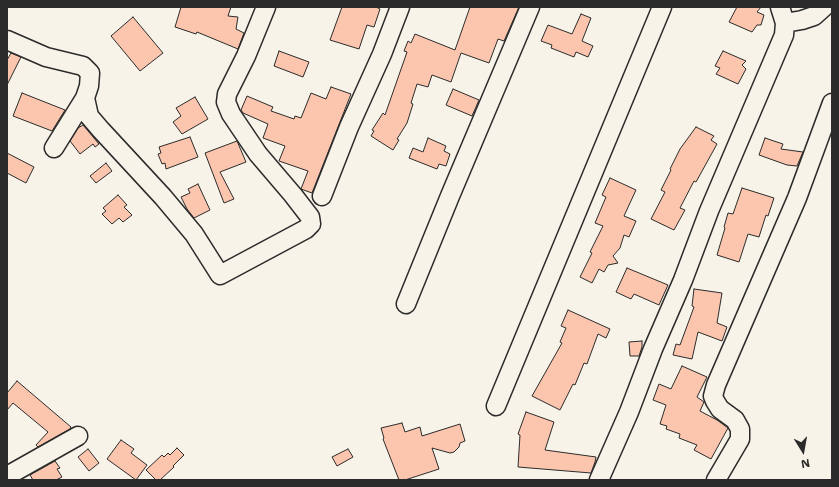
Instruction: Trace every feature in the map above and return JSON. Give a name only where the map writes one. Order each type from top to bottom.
[{"type":"street","points":[[85,98],[89,116],[194,234],[220,275],[306,229],[311,224],[310,217],[255,149],[231,114],[226,102],[227,94],[246,56],[266,7]]},
{"type":"street","points":[[322,196],[349,127],[382,54],[400,7]]},
{"type":"street","points":[[406,304],[530,7]]},
{"type":"street","points":[[496,406],[662,7]]},
{"type":"street","points":[[599,480],[629,412],[653,349],[683,280],[709,211],[784,35],[782,15],[802,20],[814,16],[824,7]]},
{"type":"street","points":[[7,40],[46,57],[83,66],[90,73],[89,86],[85,98],[54,148]]},
{"type":"street","points":[[716,480],[740,439],[740,429],[735,420],[720,409],[715,401],[713,396],[716,385],[797,198],[832,103]]},
{"type":"street","points":[[7,476],[78,436]]},
{"type":"building","points":[[181,7],[231,7],[228,16],[238,17],[236,29],[244,33],[238,49],[197,32],[196,34],[175,27]]},
{"type":"building","points":[[342,7],[376,7],[380,9],[374,27],[367,25],[359,49],[330,40]]},
{"type":"building","points":[[470,7],[519,7],[504,41],[498,39],[489,63],[461,53],[451,82],[432,75],[428,87],[417,84],[407,123],[397,139],[399,140],[393,150],[371,136],[374,131],[372,130],[383,113],[385,115],[407,52],[404,51],[408,41],[411,43],[415,34],[455,50]]},
{"type":"building","points":[[737,7],[761,7],[757,12],[764,15],[761,25],[757,25],[752,32],[729,22]]},
{"type":"building","points":[[581,14],[591,18],[582,41],[593,46],[588,57],[576,52],[574,57],[551,48],[552,45],[541,41],[548,25],[572,34]]},
{"type":"building","points":[[133,17],[163,53],[140,71],[111,36]]},
{"type":"building","points":[[279,51],[309,62],[303,77],[274,66]]},
{"type":"building","points":[[723,51],[746,61],[742,65],[746,69],[738,84],[716,74],[720,68],[715,66]]},
{"type":"building","points":[[11,53],[21,57],[7,85],[7,60]]},
{"type":"building","points":[[331,87],[351,94],[312,193],[301,189],[308,171],[279,161],[285,146],[263,138],[268,124],[243,113],[241,110],[247,96],[273,107],[271,111],[294,119],[295,116],[301,118],[311,93],[326,99]]},
{"type":"building","points":[[453,89],[479,100],[472,116],[446,105]]},
{"type":"building","points":[[22,93],[65,110],[52,131],[13,116]]},
{"type":"building","points":[[195,97],[208,119],[182,134],[173,122],[181,116],[176,108]]},
{"type":"building","points":[[83,125],[99,144],[95,147],[93,144],[80,154],[70,141],[78,128]]},
{"type":"building","points":[[696,127],[714,136],[711,140],[717,144],[696,182],[694,181],[680,208],[685,210],[674,230],[651,219],[665,192],[661,190],[671,170],[670,169],[680,149]]},
{"type":"building","points":[[190,137],[198,157],[166,169],[165,163],[162,164],[158,154],[161,153],[159,147]]},
{"type":"building","points":[[428,138],[446,146],[444,151],[450,154],[446,166],[439,164],[437,169],[409,158],[413,148],[423,152]]},
{"type":"building","points":[[765,138],[783,144],[781,149],[803,152],[797,166],[787,165],[759,155]]},
{"type":"building","points":[[237,141],[246,162],[220,172],[234,199],[224,203],[205,153]]},
{"type":"building","points":[[7,153],[34,167],[26,183],[7,173]]},
{"type":"building","points":[[106,163],[112,171],[96,183],[90,176]]},
{"type":"building","points":[[610,178],[636,190],[624,216],[636,221],[629,237],[624,235],[620,248],[613,256],[618,263],[608,265],[604,272],[599,269],[592,283],[580,277],[603,226],[595,223],[606,197],[602,195]]},
{"type":"building","points":[[198,184],[210,210],[194,218],[187,209],[181,197],[190,193],[188,189]]},
{"type":"building","points":[[742,188],[774,198],[768,216],[766,215],[759,237],[748,234],[739,262],[717,255],[728,213],[733,214]]},
{"type":"building","points":[[118,195],[127,205],[124,207],[132,215],[123,222],[119,218],[112,224],[102,214],[106,211],[103,208]]},
{"type":"building","points":[[627,268],[668,285],[659,305],[634,294],[631,299],[616,292]]},
{"type":"building","points":[[694,289],[722,293],[717,323],[727,327],[722,341],[698,332],[692,359],[673,355],[676,344],[680,345],[694,307],[692,306]]},
{"type":"building","points":[[568,310],[610,329],[606,338],[598,334],[587,364],[584,363],[575,385],[573,384],[560,410],[532,396],[562,343],[560,342],[566,328],[561,326]]},
{"type":"building","points":[[642,341],[639,356],[630,356],[629,342]]},
{"type":"building","points":[[682,366],[707,377],[697,397],[704,402],[700,411],[728,428],[711,459],[694,450],[697,445],[679,438],[680,434],[666,429],[667,426],[660,424],[666,405],[653,400],[659,384],[671,389]]},
{"type":"building","points":[[17,381],[71,427],[70,429],[38,447],[36,445],[48,432],[13,403],[7,410],[7,393]]},
{"type":"building","points":[[526,412],[554,422],[545,450],[596,457],[591,473],[518,467],[520,435],[518,434]]},
{"type":"building","points":[[402,423],[405,432],[420,427],[422,436],[460,424],[465,441],[460,443],[459,447],[454,452],[450,453],[432,448],[439,469],[405,480],[399,480],[383,439],[381,428]]},
{"type":"building","points":[[121,440],[134,449],[131,453],[147,465],[136,480],[107,459]]},
{"type":"building","points":[[177,448],[184,455],[160,480],[156,480],[146,470],[162,455],[164,457],[168,453],[170,455]]},
{"type":"building","points":[[88,449],[99,463],[89,471],[78,457]]},
{"type":"building","points":[[348,449],[353,457],[337,466],[332,457]]},
{"type":"building","points":[[55,461],[60,468],[57,469],[62,477],[56,480],[33,480],[30,475]]}]
